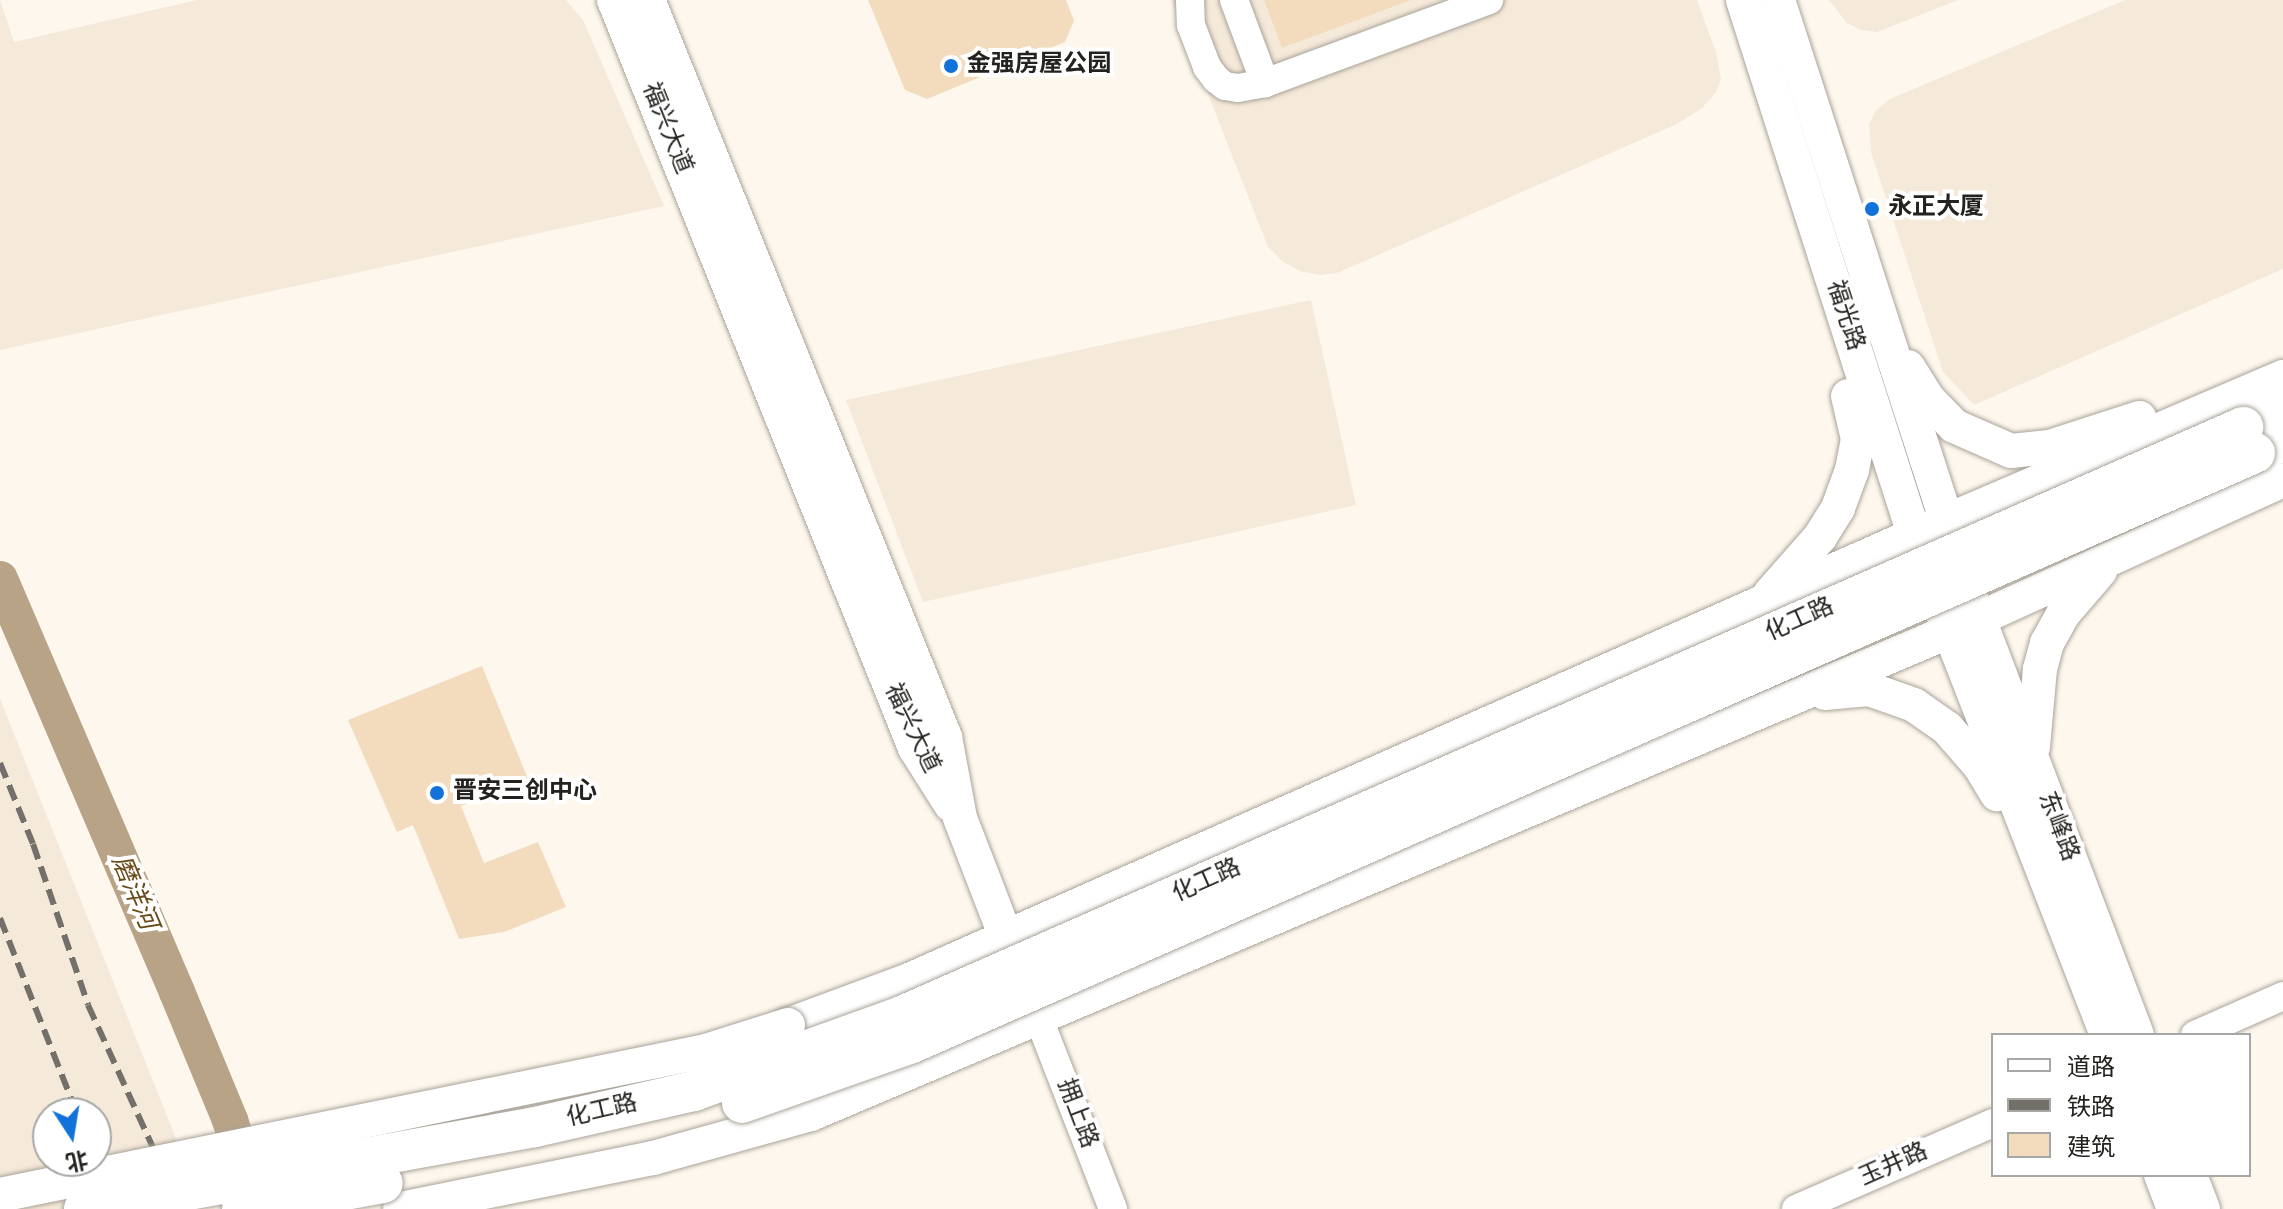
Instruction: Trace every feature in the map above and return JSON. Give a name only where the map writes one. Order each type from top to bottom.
[{"type":"highway","name":"化工路","points":[[242,1209],[543,1153],[700,1118],[912,1043],[2257,441],[2283,409]]},
{"type":"highway","name":"化工路","points":[[84,1209],[535,1127],[694,1091],[902,1016],[2257,441]]},
{"type":"main road","name":"福兴大道","points":[[614,0],[915,748],[960,818]]},
{"type":"main road","name":"福兴大道","points":[[648,0],[945,737],[960,818]]},
{"type":"main road","name":"福光路","points":[[1743,0],[1914,535],[1964,625]]},
{"type":"main road","name":"福光路","points":[[1778,0],[1947,521],[1964,625]]},
{"type":"main road","points":[[1761,604],[1829,524],[1852,470],[1858,439],[1838,361],[1813,219]]},
{"type":"main road","points":[[1884,330],[1941,415],[1977,439],[2011,451],[2035,451],[2134,418],[2257,441]]},
{"type":"main road","points":[[2033,764],[2035,706],[2047,643],[2080,590],[2257,441],[2283,377]]},
{"type":"main road","points":[[0,1195],[706,1051],[788,1025],[907,981],[1947,521],[2257,441]]},
{"type":"main road","points":[[400,1209],[653,1158],[811,1114],[2112,560]]},
{"type":"main road","name":"东峰路","points":[[1964,625],[2033,764],[2136,1033]]},
{"type":"main road","name":"东峰路","points":[[1964,625],[2036,855],[2106,1033]]},
{"type":"main road","points":[[1751,712],[1850,690],[1869,689],[1914,705],[1947,728],[1980,766],[2036,855]]},
{"type":"main road","points":[[960,818],[1039,1019]]},
{"type":"main road","points":[[2162,1177],[2174,1209]]},
{"type":"main road","points":[[2191,1177],[2203,1209]]},
{"type":"street","points":[[1190,0],[1191,25],[1207,67],[1225,86],[1238,88],[1265,83],[1489,0]]},
{"type":"street","points":[[1234,0],[1265,83]]},
{"type":"street","points":[[2200,1033],[2283,996]]},
{"type":"street","name":"拥上路","points":[[1039,1019],[1113,1209]]},
{"type":"street","name":"玉井路","points":[[1796,1209],[1991,1124]]},
{"type":"shaded area","points":[[0,0],[14,42],[197,0],[566,0],[583,20],[664,206],[0,350]]},
{"type":"shaded area","points":[[1171,0],[1697,0],[1716,52],[1721,79],[1716,92],[1702,108],[1677,124],[1337,273],[1320,275],[1300,271],[1282,261],[1268,247]]},
{"type":"shaded area","points":[[1829,0],[1958,0],[1877,32],[1861,30],[1847,23]]},
{"type":"shaded area","points":[[2125,0],[2283,0],[2283,269],[1974,405],[1943,372],[1871,152],[1869,124],[1876,110],[1890,99]]},
{"type":"shaded area","points":[[1311,300],[1356,505],[923,602],[846,400]]},
{"type":"shaded area","points":[[0,699],[173,1131],[200,1209],[0,1209]]},
{"type":"building","name":"金强房屋公园","points":[[868,0],[1066,0],[1074,21],[1065,42],[927,99],[905,90]]},
{"type":"building","points":[[1264,0],[1411,0],[1282,48]]},
{"type":"building","name":"晋安三创中心","points":[[482,666],[528,779],[461,806],[484,863],[538,842],[566,907],[504,932],[459,939],[413,825],[397,832],[348,720]]},
{"type":"waterway","name":"磨洋河","points":[[0,579],[177,992],[230,1120],[248,1177]]},
{"type":"railway","points":[[0,763],[33,844],[88,1005],[181,1209]]},
{"type":"railway","points":[[0,918],[71,1097]]},
{"type":"railway","points":[[103,1177],[116,1209]]},
{"type":"place","name":"金强房屋公园","points":[[951,66]]},
{"type":"place","name":"永正大厦","points":[[1872,209]]},
{"type":"place","name":"晋安三创中心","points":[[437,793]]}]
